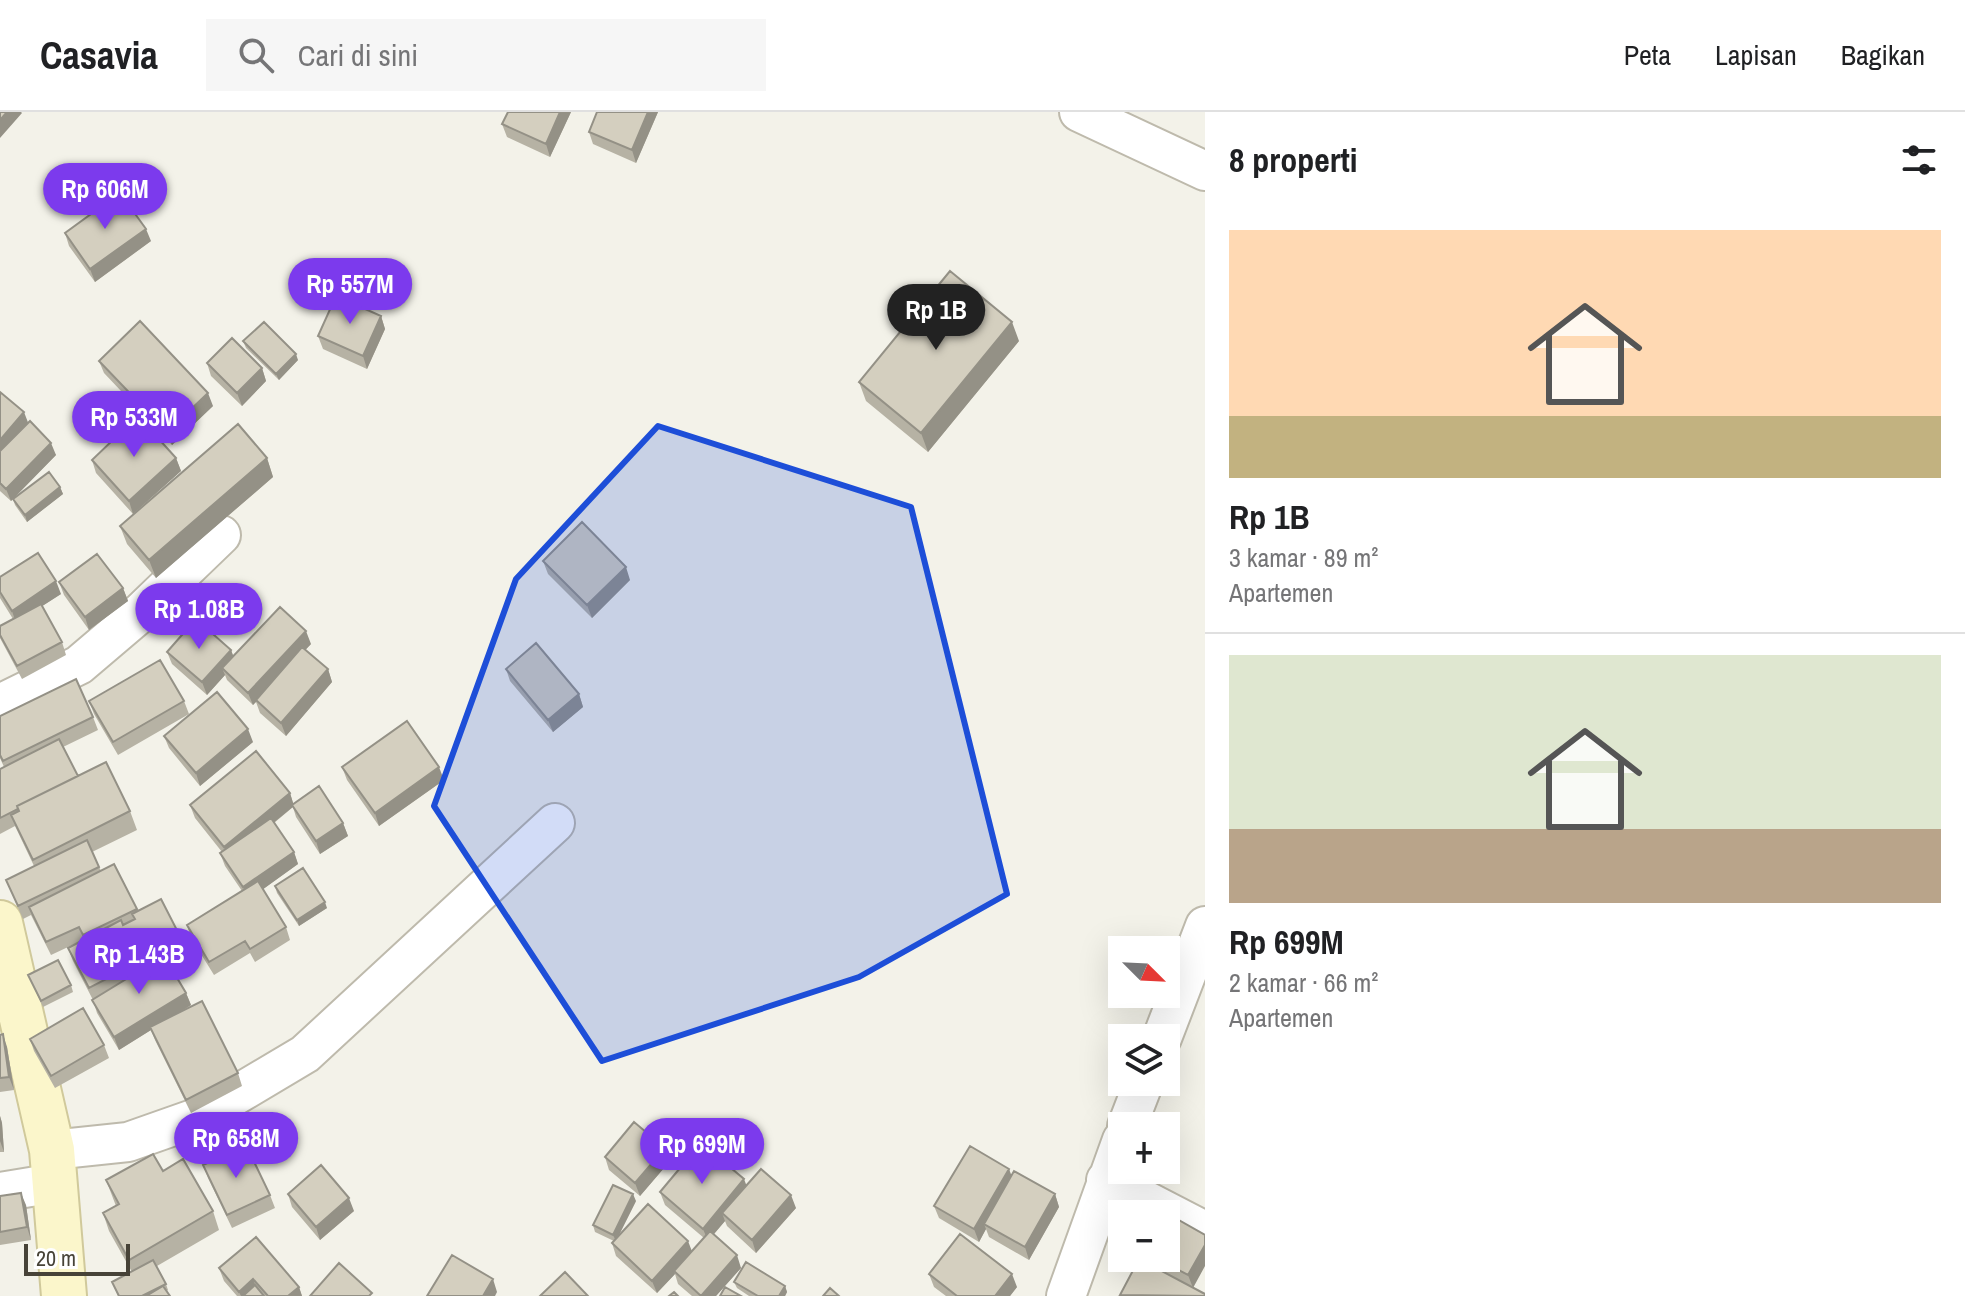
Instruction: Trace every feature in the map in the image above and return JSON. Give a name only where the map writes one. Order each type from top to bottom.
[{"type":"street","points":[[1079,112],[1205,171]]},
{"type":"street","points":[[0,704],[79,665],[139,614],[221,535]]},
{"type":"street","points":[[0,1192],[54,1167],[199,1117],[305,1054],[555,823]]},
{"type":"street","points":[[0,923],[54,1167],[64,1296]]},
{"type":"street","points":[[1167,1024],[1205,926]]},
{"type":"street","points":[[1066,1296],[1108,1175]]},
{"type":"street","points":[[1106,1180],[1205,1231]]},
{"type":"highlighted area","points":[[658,426],[911,507],[1007,894],[859,977],[602,1061],[434,806],[516,579]]},
{"type":"building","points":[[508,112],[560,112],[546,144],[502,124]]},
{"type":"building","points":[[597,112],[648,112],[632,150],[589,132]]},
{"type":"building","points":[[120,193],[146,229],[90,269],[65,233]]},
{"type":"building","points":[[950,271],[1012,322],[921,433],[859,382]]},
{"type":"building","points":[[336,296],[381,316],[363,356],[318,336]]},
{"type":"building","points":[[140,321],[208,393],[167,432],[99,361]]},
{"type":"building","points":[[264,322],[296,354],[276,374],[243,341]]},
{"type":"building","points":[[232,338],[262,368],[237,393],[207,363]]},
{"type":"building","points":[[0,392],[24,412],[0,440]]},
{"type":"building","points":[[138,416],[176,458],[129,501],[92,460]]},
{"type":"building","points":[[30,421],[51,443],[6,489],[0,483],[0,451]]},
{"type":"building","points":[[238,424],[267,458],[149,560],[120,526]]},
{"type":"building","points":[[49,472],[60,487],[25,515],[13,499]]},
{"type":"building","points":[[582,522],[626,567],[587,605],[543,561]]},
{"type":"building","points":[[38,553],[56,581],[12,611],[0,592],[0,577]]},
{"type":"building","points":[[97,554],[123,588],[85,617],[59,582]]},
{"type":"building","points":[[41,604],[62,642],[17,666],[0,635],[0,626]]},
{"type":"building","points":[[280,607],[306,631],[248,693],[222,668]]},
{"type":"building","points":[[196,619],[231,650],[202,682],[167,652]]},
{"type":"building","points":[[536,643],[579,694],[548,720],[506,669]]},
{"type":"building","points":[[302,647],[328,669],[281,723],[256,700]]},
{"type":"building","points":[[160,660],[184,701],[113,742],[89,701]]},
{"type":"building","points":[[76,679],[93,717],[3,761],[0,755],[0,716]]},
{"type":"building","points":[[217,692],[248,729],[196,773],[164,736]]},
{"type":"building","points":[[407,721],[439,767],[375,813],[342,767]]},
{"type":"building","points":[[59,739],[78,776],[17,806],[18,809],[0,818],[0,769]]},
{"type":"building","points":[[256,751],[290,793],[224,847],[190,805]]},
{"type":"building","points":[[106,762],[130,811],[33,860],[11,815],[19,811],[17,806]]},
{"type":"building","points":[[319,786],[343,823],[316,841],[292,805]]},
{"type":"building","points":[[271,818],[294,852],[243,887],[220,853]]},
{"type":"building","points":[[87,840],[99,867],[18,906],[6,880]]},
{"type":"building","points":[[114,864],[137,909],[83,935],[79,927],[46,942],[29,907]]},
{"type":"building","points":[[303,868],[325,902],[297,920],[275,886]]},
{"type":"building","points":[[258,881],[286,927],[250,949],[245,941],[209,962],[187,925]]},
{"type":"building","points":[[161,899],[182,940],[89,988],[68,948],[121,920],[123,925],[135,919],[132,914]]},
{"type":"building","points":[[164,956],[186,993],[114,1037],[92,1000]]},
{"type":"building","points":[[58,960],[71,985],[41,1001],[28,975]]},
{"type":"building","points":[[202,1001],[238,1073],[186,1100],[150,1027]]},
{"type":"building","points":[[83,1008],[104,1045],[51,1076],[30,1039]]},
{"type":"building","points":[[3,1034],[9,1077],[0,1078],[0,1035]]},
{"type":"building","points":[[634,1122],[665,1148],[635,1183],[605,1157]]},
{"type":"building","points":[[701,1143],[744,1179],[703,1229],[660,1192]]},
{"type":"building","points":[[246,1145],[270,1195],[227,1215],[203,1165]]},
{"type":"building","points":[[970,1146],[1009,1169],[974,1229],[934,1206]]},
{"type":"building","points":[[153,1154],[163,1171],[183,1159],[213,1211],[129,1260],[103,1213],[119,1204],[106,1180]]},
{"type":"building","points":[[321,1165],[349,1198],[316,1227],[288,1194]]},
{"type":"building","points":[[761,1169],[791,1195],[752,1240],[722,1213]]},
{"type":"building","points":[[1014,1171],[1055,1194],[1025,1247],[984,1224]]},
{"type":"building","points":[[613,1185],[633,1194],[613,1235],[593,1225]]},
{"type":"building","points":[[21,1193],[27,1227],[0,1232],[0,1196]]},
{"type":"building","points":[[648,1204],[688,1241],[652,1281],[612,1243]]},
{"type":"building","points":[[1180,1221],[1205,1235],[1205,1245],[1188,1275],[1180,1271]]},
{"type":"building","points":[[710,1231],[737,1255],[701,1296],[674,1271]]},
{"type":"building","points":[[960,1234],[1012,1274],[995,1296],[957,1296],[929,1274]]},
{"type":"building","points":[[256,1237],[299,1287],[288,1296],[268,1296],[253,1279],[239,1292],[219,1268]]},
{"type":"building","points":[[452,1255],[493,1279],[483,1296],[427,1296]]},
{"type":"building","points":[[153,1260],[166,1284],[142,1296],[119,1296],[112,1282]]},
{"type":"building","points":[[746,1262],[785,1286],[779,1296],[758,1296],[734,1282]]},
{"type":"building","points":[[339,1263],[372,1293],[369,1296],[310,1296]]},
{"type":"building","points":[[565,1272],[588,1296],[540,1296]]},
{"type":"building","points":[[1132,1272],[1164,1272],[1205,1296],[1120,1295]]},
{"type":"building","points":[[255,1285],[264,1296],[243,1296]]},
{"type":"building","points":[[163,1286],[170,1296],[146,1296]]},
{"type":"building","points":[[725,1287],[741,1296],[720,1296]]},
{"type":"building","points":[[830,1288],[839,1296],[823,1296]]}]
